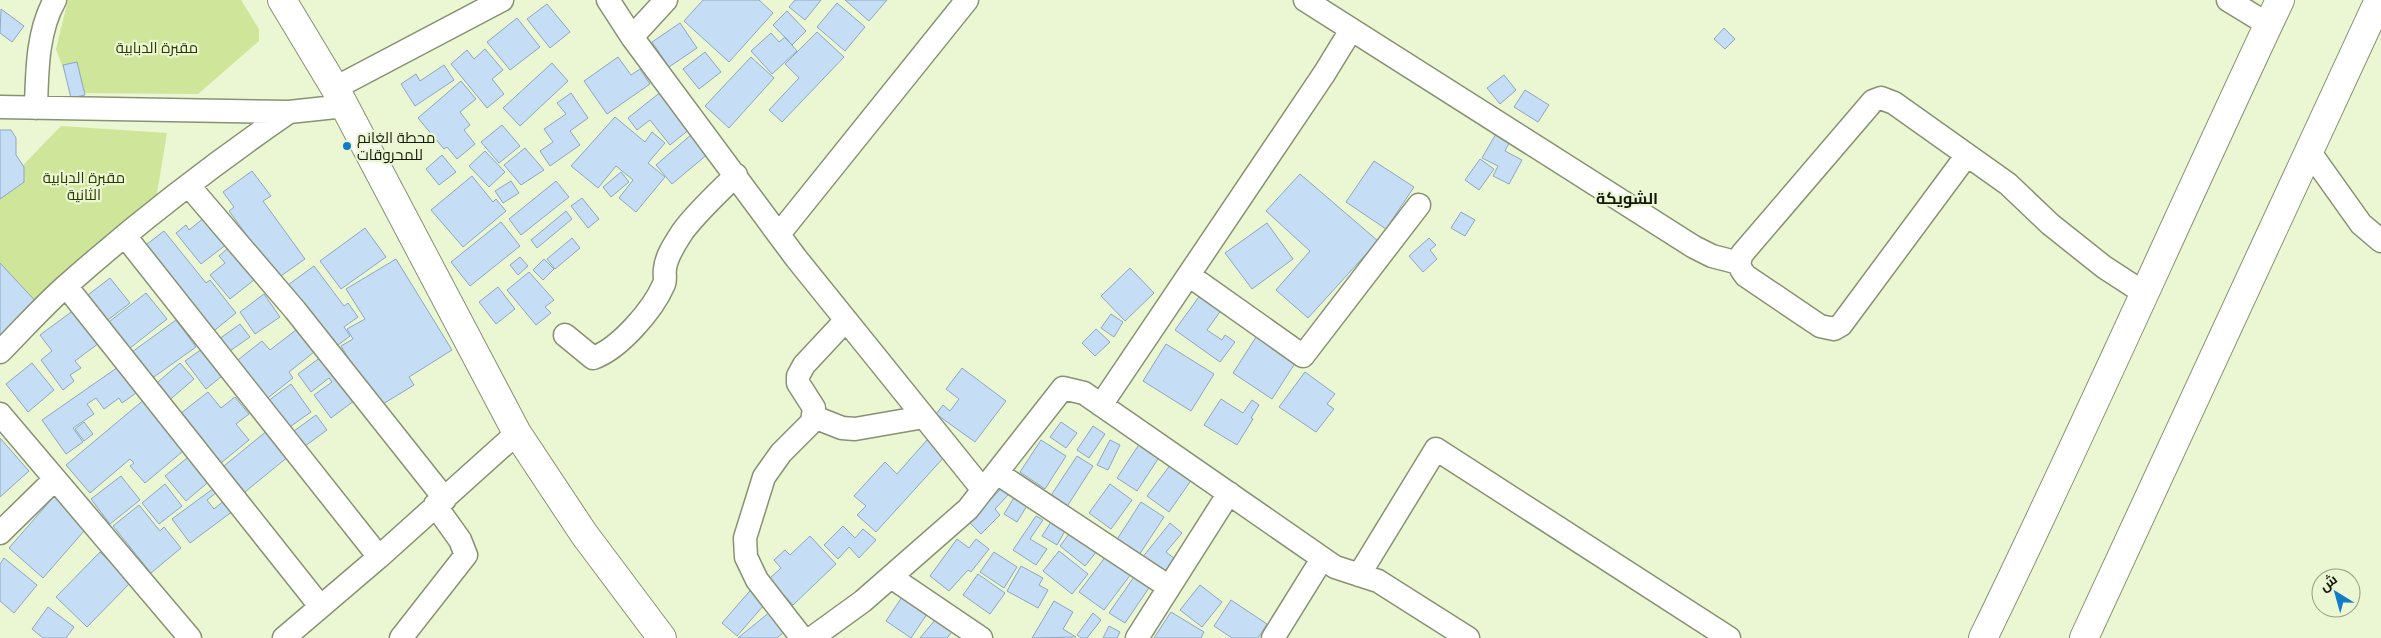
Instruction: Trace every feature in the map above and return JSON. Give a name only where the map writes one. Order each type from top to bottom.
[{"type":"main road","points":[[282,0],[340,97],[517,433],[584,534],[662,638]]},
{"type":"main road","points":[[1983,638],[2050,500],[2280,0]]},
{"type":"main road","points":[[2084,638],[2379,0]]},
{"type":"street","points":[[36,108],[37,73],[46,16],[55,0]]},
{"type":"street","points":[[0,107],[290,112],[340,97],[502,0]]},
{"type":"street","points":[[608,0],[632,37],[778,234],[983,490]]},
{"type":"street","points":[[632,37],[666,0]]},
{"type":"street","points":[[778,234],[967,0]]},
{"type":"street","points":[[1304,0],[1694,247],[1712,256],[1738,263]]},
{"type":"street","points":[[2228,0],[2269,25]]},
{"type":"street","points":[[1101,405],[1190,276],[1324,74],[1350,30]]},
{"type":"street","points":[[1967,155],[1841,325],[1834,329],[1820,326],[1746,276],[1740,269],[1738,263],[1742,254],[1873,101],[1881,98],[1894,103],[1967,155],[2013,188],[2050,224],[2104,267],[2144,293]]},
{"type":"street","points":[[0,352],[66,286],[125,236],[220,160],[290,112]]},
{"type":"street","points":[[2310,151],[2361,224],[2381,241]]},
{"type":"street","points":[[565,335],[593,358],[603,354],[618,341],[642,318],[660,293],[665,281],[664,269],[668,256],[683,231],[736,175]]},
{"type":"street","points":[[189,186],[295,310],[440,502],[460,540],[466,555],[401,638]]},
{"type":"street","points":[[1190,276],[1303,356],[1419,205]]},
{"type":"street","points":[[125,236],[379,557]]},
{"type":"street","points":[[66,286],[320,606]]},
{"type":"street","points":[[802,638],[757,580],[746,557],[745,538],[764,477],[781,453],[803,432],[814,417],[814,408],[798,384],[798,376],[804,365],[846,320]]},
{"type":"street","points":[[812,638],[863,601],[968,509],[1063,388],[1084,393],[1334,567],[1378,581],[1468,638]]},
{"type":"street","points":[[0,414],[190,638]]},
{"type":"street","points":[[814,417],[842,428],[855,429],[924,417]]},
{"type":"street","points":[[284,638],[379,557],[517,433]]},
{"type":"street","points":[[1360,575],[1436,449],[1729,638]]},
{"type":"street","points":[[997,473],[1169,587]]},
{"type":"street","points":[[0,533],[55,479]]},
{"type":"street","points":[[1137,638],[1229,493]]},
{"type":"street","points":[[1274,638],[1322,559]]},
{"type":"street","points":[[891,577],[981,638]]},
{"type":"green space","name":"مقبرة الدبابية","points":[[68,0],[241,0],[259,29],[259,41],[198,94],[72,93],[56,49]]},
{"type":"green space","name":"مقبرة الدبابية الثانية","points":[[61,126],[167,133],[155,205],[0,335],[0,189]]},
{"type":"building","points":[[703,0],[759,0],[773,13],[729,62],[684,21]]},
{"type":"building","points":[[795,0],[821,0],[805,20],[789,7]]},
{"type":"building","points":[[845,0],[887,0],[869,21]]},
{"type":"building","points":[[837,3],[865,27],[845,51],[817,27]]},
{"type":"building","points":[[547,4],[570,32],[550,48],[527,19]]},
{"type":"building","points":[[1,9],[24,26],[12,42],[0,33]]},
{"type":"building","points":[[787,11],[806,31],[792,45],[773,25]]},
{"type":"building","points":[[517,18],[540,47],[510,70],[487,42]]},
{"type":"building","points":[[680,23],[697,48],[669,67],[652,42]]},
{"type":"building","points":[[1724,28],[1735,39],[1725,49],[1714,39]]},
{"type":"building","points":[[817,32],[844,57],[782,122],[769,110],[799,78],[785,64]]},
{"type":"building","points":[[771,33],[779,42],[785,37],[797,51],[772,74],[751,51]]},
{"type":"building","points":[[485,49],[503,70],[492,79],[504,94],[487,108],[451,64],[467,50],[474,59]]},
{"type":"building","points":[[705,52],[721,72],[699,89],[683,69]]},
{"type":"building","points":[[618,57],[631,75],[640,69],[650,84],[607,114],[584,81]]},
{"type":"building","points":[[751,57],[774,78],[729,128],[705,106]]},
{"type":"building","points":[[77,62],[85,95],[71,98],[63,65]]},
{"type":"building","points":[[552,63],[568,81],[520,126],[503,108]]},
{"type":"building","points":[[444,65],[454,80],[415,106],[401,84],[416,74],[420,81]]},
{"type":"building","points":[[1504,75],[1516,90],[1500,104],[1487,88]]},
{"type":"building","points":[[461,81],[476,99],[460,112],[470,125],[464,130],[475,144],[457,159],[447,147],[444,149],[418,118]]},
{"type":"building","points":[[1525,90],[1549,105],[1538,122],[1514,107]]},
{"type":"building","points":[[662,91],[691,128],[670,145],[650,120],[637,130],[628,118]]},
{"type":"building","points":[[571,93],[588,118],[570,131],[580,145],[550,166],[540,151],[553,142],[544,129],[566,114],[557,103]]},
{"type":"building","points":[[615,117],[645,142],[652,132],[665,143],[648,163],[665,177],[636,212],[619,198],[633,180],[616,166],[598,188],[571,166]]},
{"type":"building","points":[[502,125],[520,146],[499,163],[481,142]]},
{"type":"building","points":[[699,128],[715,148],[672,184],[656,165]]},
{"type":"building","points":[[0,130],[11,130],[16,138],[16,155],[24,167],[24,182],[0,199]]},
{"type":"building","points":[[1497,132],[1511,139],[1505,151],[1522,160],[1509,184],[1493,176],[1498,166],[1482,158]]},
{"type":"building","points":[[525,148],[544,170],[521,185],[504,165]]},
{"type":"building","points":[[485,151],[505,172],[489,187],[469,166]]},
{"type":"building","points":[[442,155],[456,172],[439,185],[426,169]]},
{"type":"building","points":[[1480,159],[1494,169],[1479,190],[1465,180]]},
{"type":"building","points":[[1374,161],[1414,187],[1386,229],[1346,202]]},
{"type":"building","points":[[252,171],[271,196],[263,201],[305,259],[278,278],[229,211],[234,207],[223,192]]},
{"type":"building","points":[[621,172],[629,182],[611,197],[603,187]]},
{"type":"building","points":[[1300,174],[1378,241],[1308,318],[1276,290],[1310,251],[1266,211]]},
{"type":"building","points":[[472,176],[493,202],[496,199],[506,211],[463,247],[431,210]]},
{"type":"building","points":[[511,181],[519,193],[503,203],[495,191]]},
{"type":"building","points":[[556,181],[569,197],[521,235],[509,219]]},
{"type":"building","points":[[582,198],[599,219],[588,228],[571,206]]},
{"type":"building","points":[[566,211],[572,219],[537,248],[531,240]]},
{"type":"building","points":[[1461,212],[1475,220],[1465,236],[1451,228]]},
{"type":"building","points":[[205,217],[227,244],[201,264],[176,233],[186,225],[189,230]]},
{"type":"building","points":[[501,222],[520,246],[470,286],[451,262]]},
{"type":"building","points":[[1267,223],[1293,259],[1252,289],[1225,253]]},
{"type":"building","points":[[365,228],[386,257],[341,289],[320,261]]},
{"type":"building","points":[[164,231],[206,283],[210,280],[236,313],[210,334],[142,248]]},
{"type":"building","points":[[572,238],[580,248],[555,269],[547,259]]},
{"type":"building","points":[[1429,238],[1436,245],[1430,250],[1437,259],[1423,272],[1409,256]]},
{"type":"building","points":[[228,248],[254,280],[230,299],[210,275],[225,263],[219,256]]},
{"type":"building","points":[[520,257],[528,266],[518,275],[510,265]]},
{"type":"building","points":[[396,259],[452,350],[409,377],[414,385],[378,407],[341,346],[353,339],[347,329],[365,319],[346,289]]},
{"type":"building","points":[[544,259],[554,269],[543,280],[533,270]]},
{"type":"building","points":[[0,263],[40,306],[0,343]]},
{"type":"building","points":[[314,266],[344,306],[348,303],[358,317],[344,327],[350,336],[334,348],[288,285]]},
{"type":"building","points":[[1130,268],[1154,293],[1125,321],[1101,296]]},
{"type":"building","points":[[529,272],[554,300],[545,307],[551,313],[536,325],[507,290]]},
{"type":"building","points":[[110,278],[130,303],[104,323],[84,298]]},
{"type":"building","points":[[498,287],[515,309],[496,324],[479,302]]},
{"type":"building","points":[[146,293],[167,319],[125,352],[105,325]]},
{"type":"building","points":[[264,294],[280,317],[255,334],[240,312]]},
{"type":"building","points":[[1201,294],[1222,309],[1207,330],[1222,340],[1225,335],[1235,342],[1220,362],[1175,330]]},
{"type":"building","points":[[74,310],[99,343],[75,361],[81,368],[70,375],[74,381],[63,390],[41,360],[52,351],[40,335]]},
{"type":"building","points":[[1111,314],[1123,322],[1114,337],[1101,328]]},
{"type":"building","points":[[176,320],[196,347],[151,379],[132,352]]},
{"type":"building","points":[[240,324],[250,337],[224,355],[215,342]]},
{"type":"building","points":[[1096,329],[1110,342],[1095,356],[1082,343]]},
{"type":"building","points":[[296,330],[314,352],[289,372],[293,378],[264,401],[234,363],[262,341],[270,350]]},
{"type":"building","points":[[1260,331],[1299,357],[1272,399],[1233,373]]},
{"type":"building","points":[[1166,344],[1214,374],[1191,411],[1143,381]]},
{"type":"building","points":[[202,349],[222,376],[206,389],[185,361]]},
{"type":"building","points":[[325,354],[358,398],[331,418],[314,395],[332,382],[329,378],[311,392],[298,374]]},
{"type":"building","points":[[32,363],[54,390],[28,412],[6,384]]},
{"type":"building","points":[[180,363],[194,379],[166,403],[152,387]]},
{"type":"building","points":[[121,365],[139,391],[122,403],[119,398],[104,409],[96,398],[87,404],[94,414],[73,428],[83,442],[66,454],[42,420]]},
{"type":"building","points":[[962,368],[1006,401],[975,442],[936,414],[943,405],[950,411],[959,399],[946,389]]},
{"type":"building","points":[[1305,372],[1335,394],[1327,404],[1334,409],[1316,432],[1279,407]]},
{"type":"building","points":[[291,384],[311,412],[284,431],[264,404]]},
{"type":"building","points":[[208,392],[221,408],[235,397],[249,414],[236,424],[249,440],[216,467],[176,417]]},
{"type":"building","points":[[146,398],[188,447],[145,483],[130,466],[134,463],[130,459],[90,493],[66,465]]},
{"type":"building","points":[[1221,399],[1243,413],[1252,400],[1259,405],[1237,445],[1204,425]]},
{"type":"building","points":[[316,415],[327,430],[305,446],[294,431]]},
{"type":"building","points":[[84,422],[93,434],[84,441],[75,429]]},
{"type":"building","points":[[1061,422],[1077,433],[1066,448],[1050,437]]},
{"type":"building","points":[[1093,426],[1105,434],[1089,458],[1077,450]]},
{"type":"building","points":[[268,430],[289,456],[240,496],[219,470]]},
{"type":"building","points":[[0,438],[29,471],[0,497]]},
{"type":"building","points":[[927,440],[945,456],[876,532],[857,515],[866,506],[854,496],[885,462],[897,474]]},
{"type":"building","points":[[1041,440],[1066,456],[1045,489],[1020,472]]},
{"type":"building","points":[[1110,440],[1120,445],[1108,470],[1097,465]]},
{"type":"building","points":[[1140,443],[1160,456],[1137,491],[1117,478]]},
{"type":"building","points":[[192,454],[213,478],[186,501],[165,476]]},
{"type":"building","points":[[1077,456],[1093,466],[1066,508],[1050,497]]},
{"type":"building","points":[[1171,464],[1192,479],[1169,512],[1147,496]]},
{"type":"building","points":[[121,476],[140,500],[110,524],[91,499]]},
{"type":"building","points":[[165,484],[182,506],[159,524],[142,503]]},
{"type":"building","points":[[1110,484],[1132,500],[1111,529],[1089,513]]},
{"type":"building","points":[[214,488],[217,492],[207,500],[214,509],[225,500],[233,511],[190,543],[172,519]]},
{"type":"building","points":[[1002,488],[1008,495],[995,509],[1000,515],[981,534],[968,521]]},
{"type":"building","points":[[57,493],[91,523],[43,578],[9,548]]},
{"type":"building","points":[[1017,493],[1030,501],[1017,522],[1004,514]]},
{"type":"building","points":[[1141,502],[1164,517],[1139,555],[1116,541]]},
{"type":"building","points":[[139,505],[160,531],[164,527],[181,548],[151,573],[113,526]]},
{"type":"building","points":[[1036,516],[1043,520],[1030,539],[1047,549],[1036,565],[1013,550]]},
{"type":"building","points":[[1051,522],[1065,531],[1057,545],[1042,536]]},
{"type":"building","points":[[1170,523],[1182,533],[1166,552],[1175,559],[1162,574],[1142,558]]},
{"type":"building","points":[[843,526],[855,538],[863,529],[876,540],[859,558],[849,547],[838,559],[824,545]]},
{"type":"building","points":[[1072,530],[1097,551],[1085,566],[1060,546]]},
{"type":"building","points":[[810,536],[836,564],[793,605],[769,579],[781,568],[774,560],[785,550],[790,555]]},
{"type":"building","points":[[957,539],[969,548],[976,539],[989,549],[971,572],[968,570],[949,591],[930,576]]},
{"type":"building","points":[[1059,551],[1088,574],[1072,594],[1043,571]]},
{"type":"building","points":[[100,552],[131,582],[87,627],[56,597]]},
{"type":"building","points":[[994,552],[1017,567],[1004,588],[980,572]]},
{"type":"building","points":[[1106,556],[1131,574],[1104,610],[1079,592]]},
{"type":"building","points":[[4,558],[37,585],[14,613],[0,601],[0,564]]},
{"type":"building","points":[[1021,566],[1043,578],[1039,585],[1048,590],[1038,608],[1007,591]]},
{"type":"building","points":[[978,574],[1005,593],[990,614],[963,595]]},
{"type":"building","points":[[1136,574],[1151,585],[1125,623],[1109,613]]},
{"type":"building","points":[[755,585],[770,598],[737,636],[722,623]]},
{"type":"building","points":[[1200,585],[1222,602],[1202,627],[1180,610]]},
{"type":"building","points":[[906,591],[931,608],[911,638],[886,621]]},
{"type":"building","points":[[1231,600],[1267,624],[1258,638],[1232,638],[1214,626]]},
{"type":"building","points":[[1054,601],[1073,612],[1063,629],[1076,637],[1032,638]]},
{"type":"building","points":[[48,607],[74,627],[66,638],[43,638],[32,629]]},
{"type":"building","points":[[776,607],[791,626],[777,638],[738,638]]},
{"type":"building","points":[[1171,612],[1204,632],[1201,638],[1154,638]]},
{"type":"building","points":[[1093,613],[1101,620],[1087,638],[1081,638],[1077,635]]},
{"type":"building","points":[[940,614],[956,627],[947,638],[920,638]]},
{"type":"building","points":[[1109,626],[1120,632],[1117,638],[1103,638]]},
{"type":"place","name":"محطة الغانم للمحروقات","points":[[347,146]]},
{"type":"district","name":"الشويكة","points":[[1627,197]]}]
